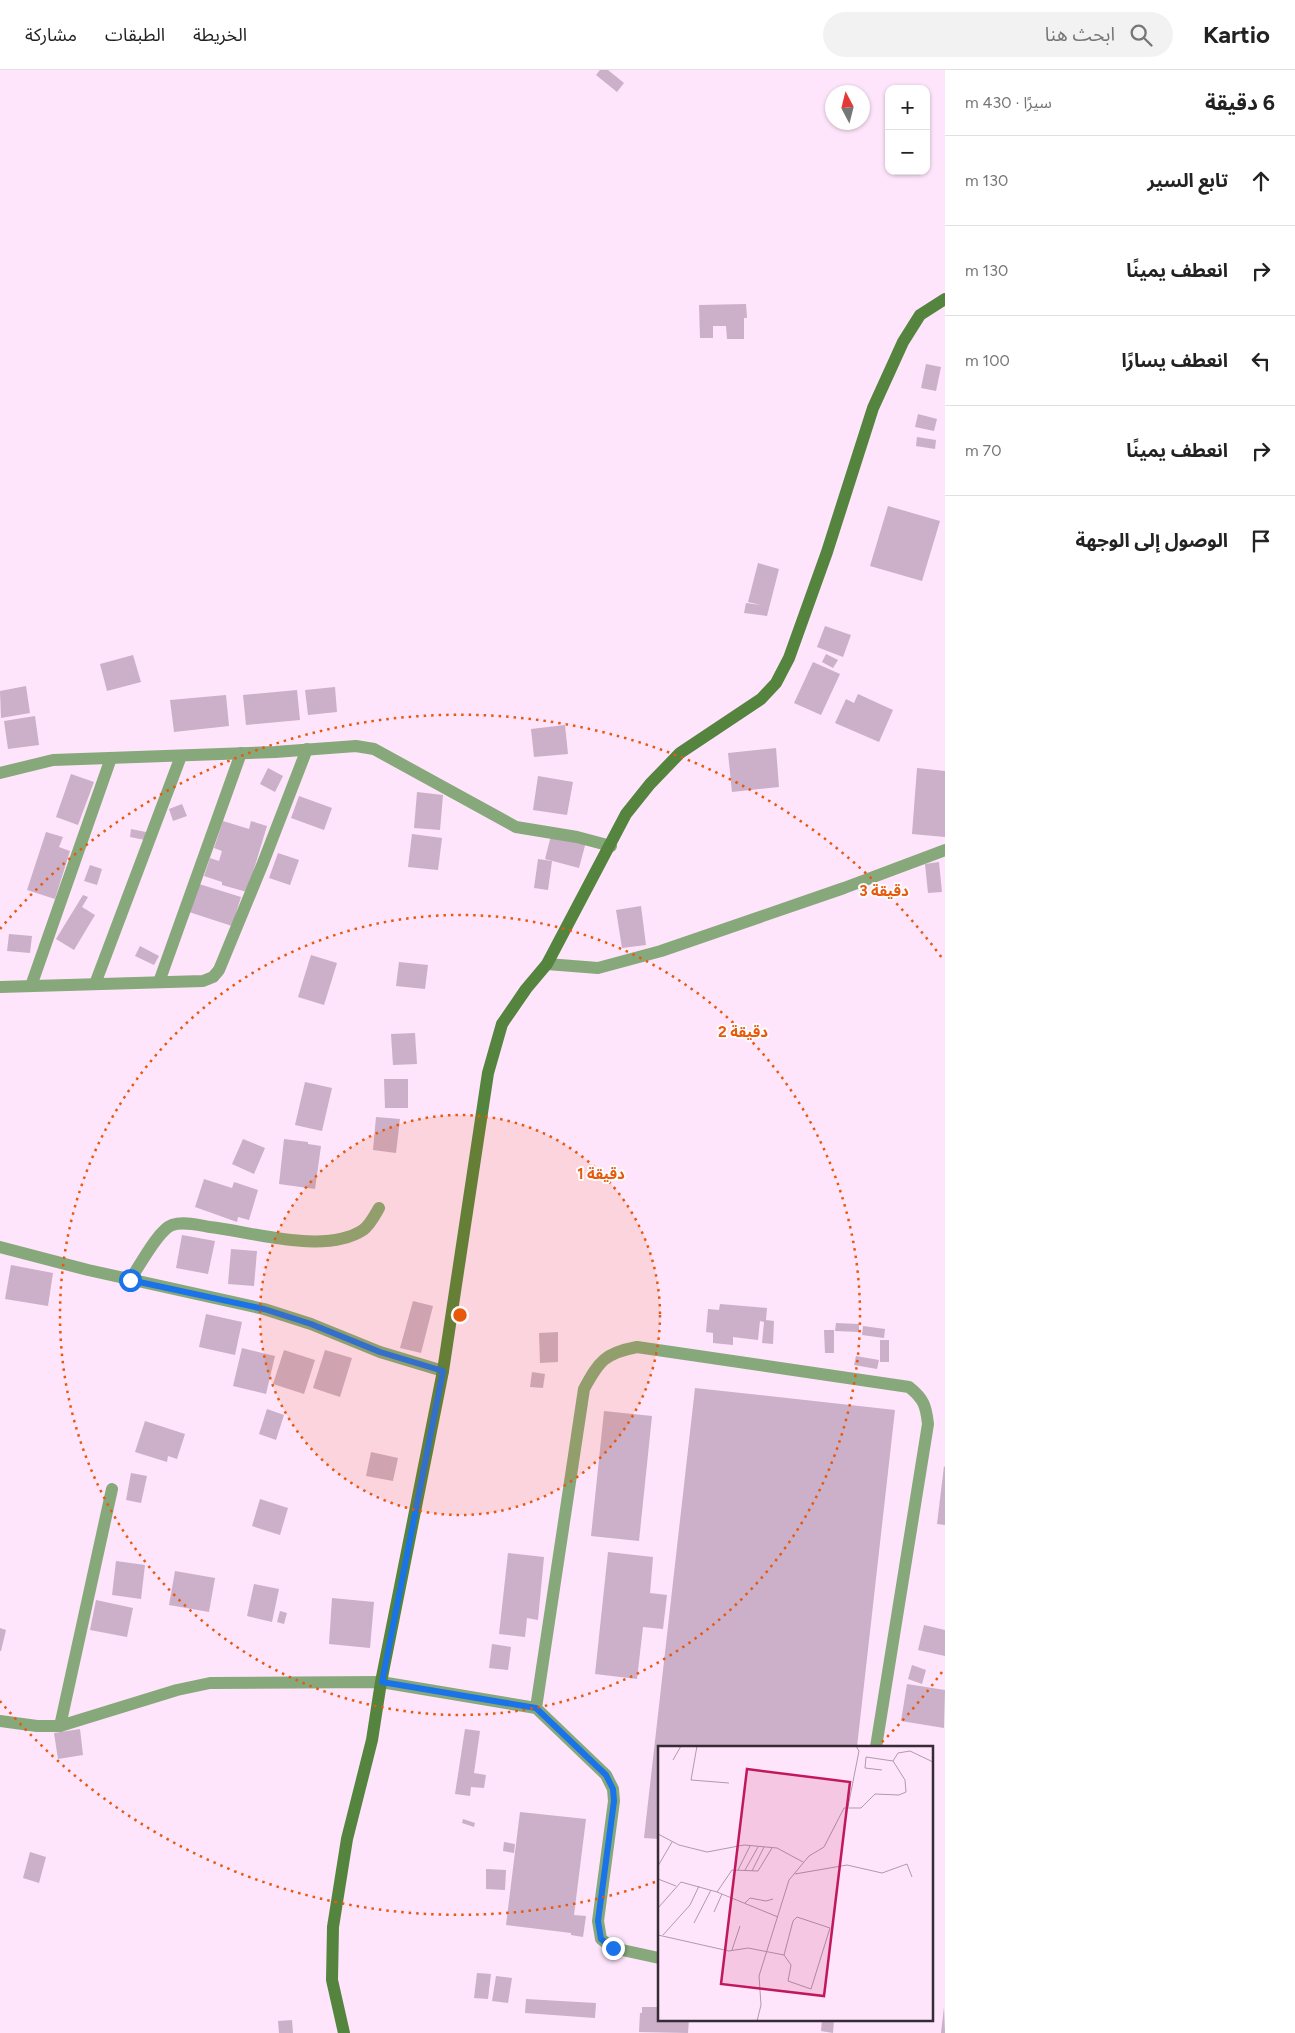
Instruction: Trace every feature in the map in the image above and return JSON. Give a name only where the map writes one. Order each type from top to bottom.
[{"type":"main road","points":[[344,2033],[332,1980],[333,1927],[347,1839],[372,1740],[443,1371],[488,1073],[502,1024],[526,989],[547,964],[611,846],[626,814],[650,784],[680,753],[761,699],[776,683],[789,658],[827,552],[873,408],[903,342],[920,315],[945,299]]},
{"type":"street","points":[[0,772],[53,760],[181,756],[356,746],[374,749],[516,827],[577,837],[611,846]]},
{"type":"street","points":[[0,987],[203,981],[213,977],[218,970],[263,863],[307,750]]},
{"type":"street","points":[[159,982],[241,753]]},
{"type":"street","points":[[95,984],[181,756]]},
{"type":"street","points":[[31,986],[111,758]]},
{"type":"street","points":[[547,964],[598,968],[661,951],[844,888],[945,850]]},
{"type":"street","points":[[130,1280],[160,1234],[171,1225],[189,1224],[229,1229],[291,1241],[320,1241],[352,1236],[366,1229],[379,1208]]},
{"type":"street","points":[[0,1246],[130,1280],[264,1309],[311,1324],[380,1352],[443,1371]]},
{"type":"street","points":[[536,1708],[584,1389],[595,1368],[616,1351],[637,1347],[909,1387],[919,1395],[926,1408],[928,1424],[876,1746]]},
{"type":"street","points":[[60,1726],[112,1489]]},
{"type":"street","points":[[0,1721],[37,1726],[60,1726],[177,1690],[210,1683],[382,1682],[536,1708],[606,1775],[613,1789],[614,1801],[598,1921],[601,1939],[613,1948],[658,1958]]},
{"type":"building","points":[[600,70],[608,70],[624,83],[617,92],[596,75]]},
{"type":"building","points":[[746,304],[747,318],[744,318],[744,339],[727,339],[726,326],[713,326],[713,338],[700,338],[699,305]]},
{"type":"building","points":[[926,364],[941,367],[936,391],[921,388]]},
{"type":"building","points":[[918,414],[937,419],[934,431],[915,427]]},
{"type":"building","points":[[917,437],[936,440],[935,449],[916,446]]},
{"type":"building","points":[[888,506],[940,521],[922,581],[870,566]]},
{"type":"building","points":[[758,563],[779,569],[767,616],[744,613],[746,603],[761,605],[748,602]]},
{"type":"building","points":[[825,626],[851,635],[843,657],[817,647]]},
{"type":"building","points":[[826,654],[838,660],[833,668],[822,662]]},
{"type":"building","points":[[133,655],[141,682],[107,691],[100,664]]},
{"type":"building","points":[[813,662],[840,674],[821,715],[794,703]]},
{"type":"building","points":[[26,686],[30,713],[1,718],[0,691]]},
{"type":"building","points":[[335,687],[337,712],[308,715],[305,690]]},
{"type":"building","points":[[297,690],[300,720],[246,725],[243,695]]},
{"type":"building","points":[[858,694],[893,710],[879,742],[835,723],[846,699],[854,703]]},
{"type":"building","points":[[226,695],[229,726],[174,732],[170,700]]},
{"type":"building","points":[[35,716],[39,745],[8,749],[4,721]]},
{"type":"building","points":[[565,725],[568,754],[534,757],[531,729]]},
{"type":"building","points":[[776,748],[779,787],[732,792],[728,753]]},
{"type":"building","points":[[268,768],[283,776],[275,792],[260,784]]},
{"type":"building","points":[[917,768],[945,771],[945,837],[912,834]]},
{"type":"building","points":[[71,774],[94,782],[78,825],[56,817]]},
{"type":"building","points":[[538,776],[573,782],[567,815],[533,810]]},
{"type":"building","points":[[417,792],[443,795],[440,830],[414,828]]},
{"type":"building","points":[[299,796],[332,808],[324,830],[291,818]]},
{"type":"building","points":[[182,804],[187,816],[173,821],[169,809]]},
{"type":"building","points":[[223,821],[249,829],[251,821],[267,826],[247,892],[222,885],[222,882],[204,876],[210,858],[219,861],[222,851],[214,848]]},
{"type":"building","points":[[553,828],[587,838],[579,868],[545,859]]},
{"type":"building","points":[[131,829],[146,832],[145,840],[130,837]]},
{"type":"building","points":[[46,832],[63,837],[59,847],[70,851],[55,899],[27,890]]},
{"type":"building","points":[[412,834],[442,838],[438,870],[408,867]]},
{"type":"building","points":[[278,853],[299,860],[290,885],[269,878]]},
{"type":"building","points":[[538,859],[552,861],[548,890],[534,888]]},
{"type":"building","points":[[939,862],[942,892],[928,893],[925,864]]},
{"type":"building","points":[[90,865],[102,869],[97,885],[84,881]]},
{"type":"building","points":[[199,884],[241,897],[232,926],[189,912]]},
{"type":"building","points":[[83,895],[88,897],[82,907],[95,915],[74,950],[56,939]]},
{"type":"building","points":[[641,906],[646,945],[622,948],[616,910]]},
{"type":"building","points":[[9,934],[32,936],[30,953],[7,951]]},
{"type":"building","points":[[140,946],[159,956],[154,965],[135,956]]},
{"type":"building","points":[[311,955],[337,963],[324,1005],[298,997]]},
{"type":"building","points":[[399,962],[428,965],[425,989],[396,986]]},
{"type":"building","points":[[415,1033],[417,1064],[393,1065],[391,1034]]},
{"type":"building","points":[[384,1079],[408,1079],[408,1108],[385,1108]]},
{"type":"building","points":[[305,1082],[332,1088],[322,1131],[295,1125]]},
{"type":"building","points":[[376,1117],[400,1119],[396,1153],[373,1150]]},
{"type":"building","points":[[243,1139],[265,1148],[254,1174],[232,1164]]},
{"type":"building","points":[[284,1139],[308,1142],[308,1144],[321,1146],[315,1189],[279,1184]]},
{"type":"building","points":[[204,1179],[232,1188],[234,1182],[258,1190],[249,1220],[238,1217],[237,1222],[195,1207]]},
{"type":"building","points":[[182,1235],[215,1241],[208,1274],[176,1268]]},
{"type":"building","points":[[231,1249],[257,1251],[254,1286],[228,1284]]},
{"type":"building","points":[[11,1265],[53,1273],[48,1306],[5,1299]]},
{"type":"building","points":[[413,1301],[433,1306],[421,1353],[400,1348]]},
{"type":"building","points":[[720,1304],[767,1308],[766,1320],[774,1321],[773,1344],[762,1343],[764,1322],[760,1321],[758,1340],[733,1337],[733,1345],[713,1343],[713,1333],[706,1332],[708,1309],[719,1310]]},
{"type":"building","points":[[206,1314],[242,1322],[235,1355],[199,1347]]},
{"type":"building","points":[[836,1323],[859,1324],[859,1332],[835,1331]]},
{"type":"building","points":[[863,1326],[885,1329],[884,1338],[862,1335]]},
{"type":"building","points":[[824,1330],[834,1330],[834,1353],[825,1353]]},
{"type":"building","points":[[558,1332],[558,1362],[540,1363],[539,1333]]},
{"type":"building","points":[[880,1340],[889,1340],[889,1362],[880,1362]]},
{"type":"building","points":[[242,1348],[275,1356],[266,1394],[233,1386]]},
{"type":"building","points":[[284,1350],[315,1360],[304,1394],[273,1384]]},
{"type":"building","points":[[325,1350],[352,1358],[340,1397],[313,1388]]},
{"type":"building","points":[[856,1356],[879,1360],[877,1369],[854,1365]]},
{"type":"building","points":[[532,1372],[545,1374],[543,1388],[530,1387]]},
{"type":"building","points":[[695,1388],[895,1410],[857,1746],[658,1746],[658,1839],[644,1838]]},
{"type":"building","points":[[267,1409],[284,1415],[276,1440],[259,1434]]},
{"type":"building","points":[[604,1411],[652,1416],[639,1541],[591,1536]]},
{"type":"building","points":[[145,1421],[185,1434],[177,1459],[168,1456],[167,1462],[135,1452]]},
{"type":"building","points":[[371,1452],[398,1458],[393,1481],[366,1476]]},
{"type":"building","points":[[945,1467],[945,1525],[937,1524]]},
{"type":"building","points":[[131,1473],[147,1476],[141,1503],[126,1500]]},
{"type":"building","points":[[260,1499],[288,1508],[280,1535],[252,1526]]},
{"type":"building","points":[[608,1552],[653,1557],[650,1593],[667,1595],[663,1629],[643,1627],[637,1679],[595,1674]]},
{"type":"building","points":[[508,1553],[544,1557],[538,1620],[527,1618],[525,1637],[499,1634]]},
{"type":"building","points":[[116,1561],[145,1565],[141,1599],[112,1595]]},
{"type":"building","points":[[175,1571],[215,1578],[209,1612],[169,1605]]},
{"type":"building","points":[[254,1584],[279,1589],[272,1622],[247,1616]]},
{"type":"building","points":[[332,1598],[374,1602],[370,1648],[329,1644]]},
{"type":"building","points":[[96,1600],[133,1608],[127,1637],[90,1630]]},
{"type":"building","points":[[280,1611],[287,1613],[284,1624],[277,1622]]},
{"type":"building","points":[[924,1625],[945,1630],[945,1656],[918,1650]]},
{"type":"building","points":[[0,1628],[6,1630],[1,1651],[0,1651]]},
{"type":"building","points":[[492,1644],[511,1647],[508,1670],[489,1668]]},
{"type":"building","points":[[912,1665],[926,1670],[922,1684],[908,1679]]},
{"type":"building","points":[[907,1684],[945,1690],[944,1728],[901,1721]]},
{"type":"building","points":[[80,1729],[83,1755],[58,1759],[54,1733]]},
{"type":"building","points":[[465,1729],[480,1731],[474,1773],[486,1775],[484,1788],[471,1787],[470,1796],[455,1794]]},
{"type":"building","points":[[520,1812],[586,1819],[574,1915],[586,1916],[583,1937],[571,1935],[571,1933],[506,1925]]},
{"type":"building","points":[[463,1819],[475,1823],[474,1827],[462,1823]]},
{"type":"building","points":[[504,1842],[515,1844],[514,1853],[503,1851]]},
{"type":"building","points":[[30,1852],[46,1857],[39,1883],[23,1878]]},
{"type":"building","points":[[486,1869],[506,1870],[505,1890],[486,1889]]},
{"type":"building","points":[[477,1973],[491,1974],[488,1999],[474,1998]]},
{"type":"building","points":[[496,1976],[512,1978],[508,2003],[492,2001]]},
{"type":"building","points":[[526,1999],[596,2003],[595,2018],[525,2013]]},
{"type":"building","points":[[642,2007],[658,2007],[658,2020],[689,2020],[688,2033],[639,2032],[640,2013],[642,2013]]},
{"type":"building","points":[[944,2007],[945,2033],[941,2033]]},
{"type":"building","points":[[292,2020],[293,2033],[279,2033],[278,2021]]},
{"type":"building","points":[[822,2020],[834,2020],[833,2033],[821,2031]]},
{"type":"route","points":[[130,1280],[264,1309],[311,1324],[380,1352],[443,1371],[382,1682],[536,1708],[606,1775],[613,1789],[614,1801],[598,1921],[601,1939],[613,1948]]}]
